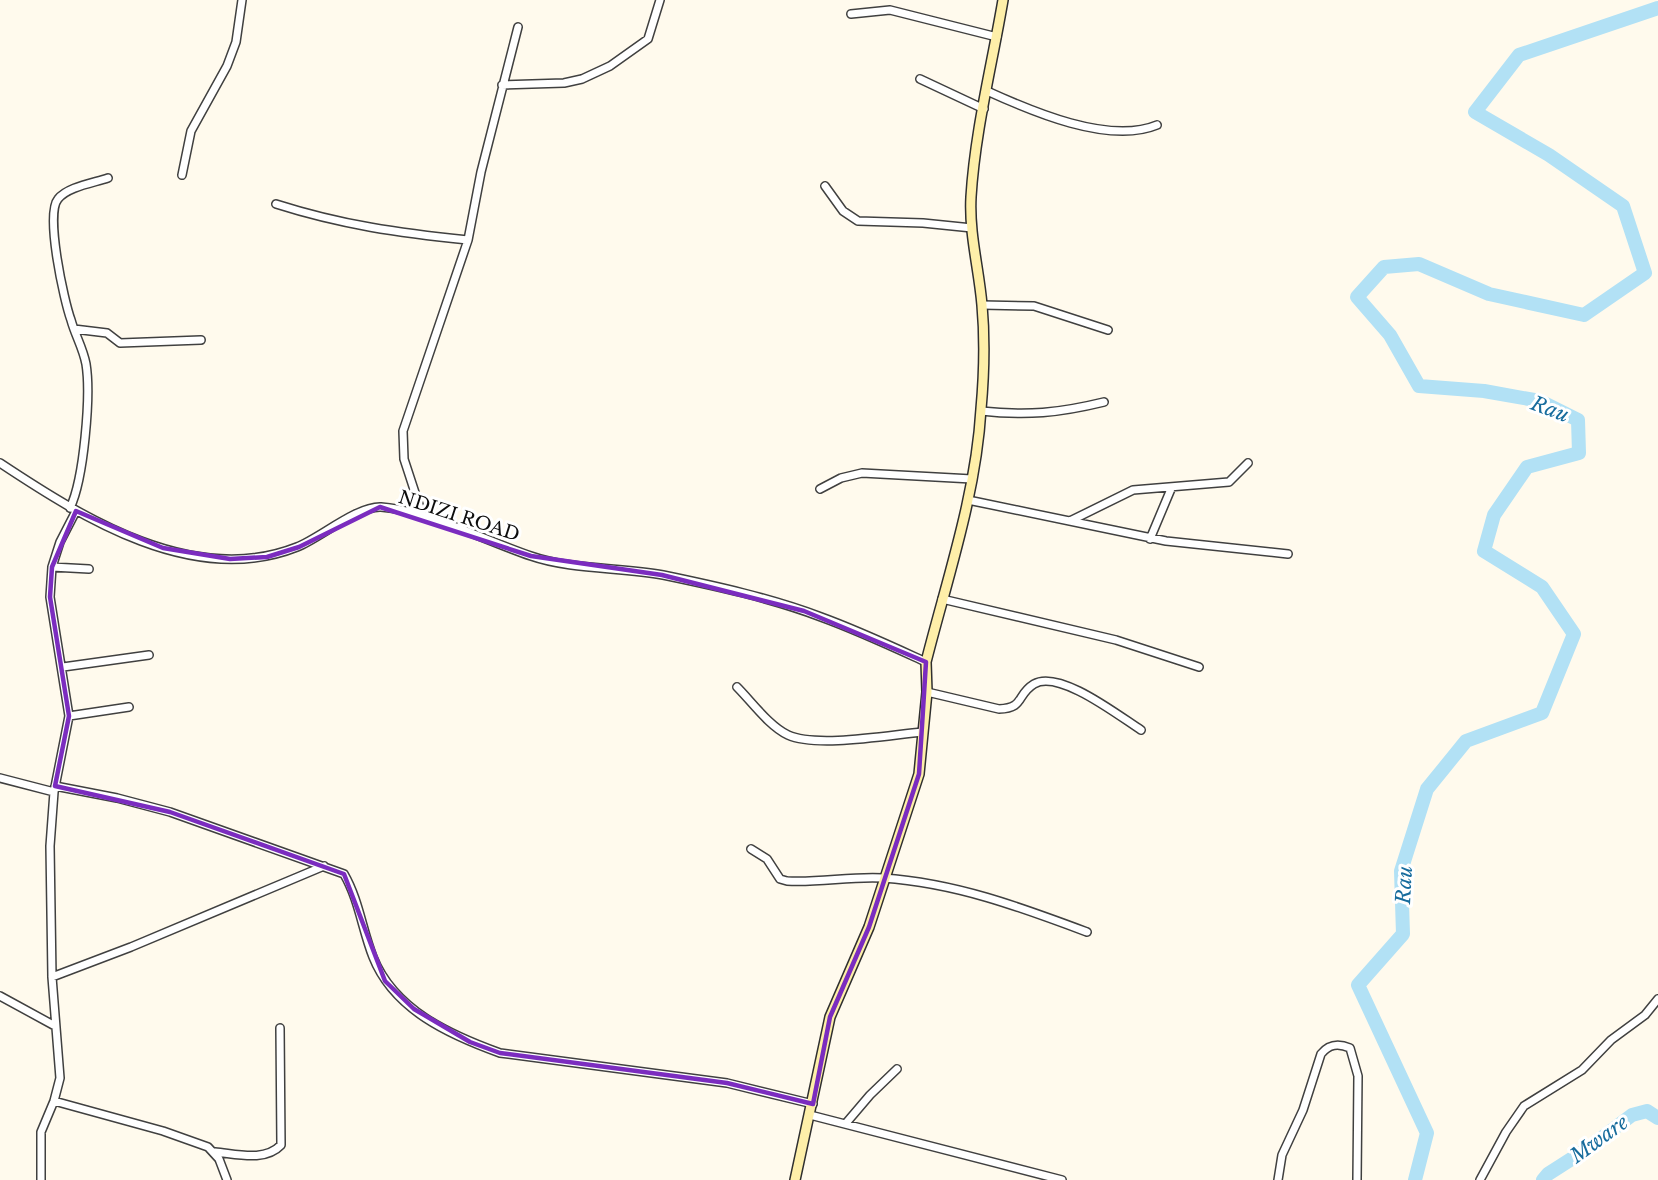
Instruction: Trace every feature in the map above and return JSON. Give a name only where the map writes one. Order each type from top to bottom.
[{"type":"street","points":[[182,175],[191,131],[227,66],[233,50],[242,0]]},
{"type":"street","points":[[502,85],[573,81],[610,66],[648,39],[660,0]]},
{"type":"street","points":[[795,1180],[830,1017],[869,927],[919,774],[927,692],[926,662],[972,479],[981,411],[982,305],[972,228],[971,198],[1003,0]]},
{"type":"street","points":[[851,14],[890,10],[997,37]]},
{"type":"street","points":[[423,517],[404,459],[403,431],[468,240],[502,85],[518,27]]},
{"type":"street","points":[[921,80],[984,109]]},
{"type":"street","points":[[987,92],[1050,117],[1095,127],[1139,130],[1157,125]]},
{"type":"street","points":[[40,1180],[41,1132],[54,1101],[60,1078],[52,977],[50,846],[55,789],[69,716],[63,667],[50,597],[52,567],[73,509],[81,474],[86,388],[86,366],[63,294],[54,227],[54,207],[58,199],[65,194],[108,178]]},
{"type":"street","points":[[825,186],[843,211],[858,221],[922,223],[972,228]]},
{"type":"street","points":[[276,204],[331,221],[384,231],[468,240]]},
{"type":"street","points":[[982,305],[1034,306],[1108,330]]},
{"type":"street","points":[[74,329],[107,333],[120,343],[201,340]]},
{"type":"street","points":[[981,411],[1032,415],[1061,413],[1104,402]]},
{"type":"street","name":"NDIZI ROAD","points":[[0,463],[73,509],[122,535],[163,548],[230,559],[267,557],[299,547],[366,510],[380,507],[423,517],[554,562],[662,575],[804,611],[926,662]]},
{"type":"street","points":[[1070,521],[1133,490],[1171,489],[1229,482],[1248,463]]},
{"type":"street","points":[[820,489],[841,478],[862,473],[972,479]]},
{"type":"street","points":[[1150,539],[1171,489]]},
{"type":"street","points":[[968,500],[1150,539],[1288,554]]},
{"type":"street","points":[[52,567],[89,569]]},
{"type":"street","points":[[942,599],[1116,640],[1199,667]]},
{"type":"street","points":[[63,667],[149,655]]},
{"type":"street","points":[[927,692],[990,708],[1011,708],[1020,702],[1033,685],[1047,680],[1068,686],[1141,730]]},
{"type":"street","points":[[737,687],[777,727],[787,735],[798,738],[834,740],[922,732]]},
{"type":"street","points":[[69,716],[129,707]]},
{"type":"street","points":[[0,778],[117,798],[170,812],[344,874],[373,956],[385,981],[414,1009],[439,1027],[470,1042],[500,1053],[727,1083],[813,1104]]},
{"type":"street","points":[[751,849],[767,860],[780,879],[787,881],[884,878],[947,886],[988,896],[1087,932]]},
{"type":"street","points":[[52,977],[98,961],[324,866]]},
{"type":"street","points":[[0,996],[55,1026]]},
{"type":"street","points":[[1480,1180],[1506,1132],[1524,1106],[1582,1070],[1611,1040],[1646,1015],[1658,999]]},
{"type":"street","points":[[54,1101],[163,1131],[215,1152],[263,1155],[274,1152],[281,1145],[279,1028]]},
{"type":"street","points":[[1278,1180],[1282,1155],[1303,1110],[1321,1054],[1334,1045],[1350,1048],[1357,1068],[1357,1180]]},
{"type":"street","points":[[847,1122],[897,1069]]},
{"type":"street","points":[[810,1115],[847,1122],[1062,1180]]},
{"type":"street","points":[[215,1152],[227,1180]]},
{"type":"highlighted area","points":[[380,507],[531,556],[662,575],[804,611],[926,662],[919,774],[869,927],[830,1017],[813,1104],[727,1083],[500,1053],[470,1042],[414,1009],[385,981],[344,874],[170,812],[55,786],[69,716],[50,597],[52,567],[76,511],[163,548],[230,559],[267,557],[299,547]]},
{"type":"waterway","name":"Rau","points":[[1415,1180],[1427,1133],[1358,985],[1403,934],[1401,871],[1427,789],[1466,741],[1542,713],[1574,634],[1542,587],[1484,551],[1494,515],[1527,467],[1579,453],[1578,420],[1540,401],[1484,391],[1419,386],[1390,335],[1357,297],[1384,267],[1419,264],[1489,294],[1584,315],[1645,273],[1623,206],[1549,155],[1475,112],[1519,55],[1658,8]]},
{"type":"waterway","name":"Mware","points":[[1543,1180],[1548,1174],[1587,1149],[1632,1115],[1647,1111],[1658,1118]]}]
